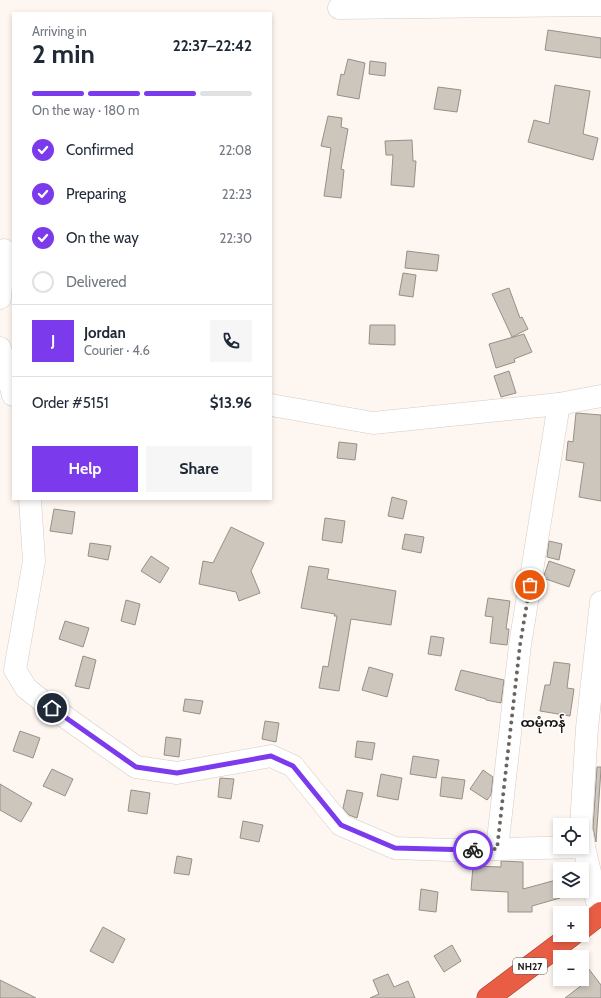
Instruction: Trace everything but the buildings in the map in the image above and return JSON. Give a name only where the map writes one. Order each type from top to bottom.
[{"type":"highway","points":[[589,923],[601,914]]},
{"type":"highway","name":"NH27","points":[[488,998],[563,942]]},
{"type":"street","points":[[339,8],[601,5]]},
{"type":"street","points":[[0,298],[4,250]]},
{"type":"street","points":[[0,348],[9,390]]},
{"type":"street","points":[[272,405],[373,423],[559,404],[601,396]]},
{"type":"street","points":[[497,849],[520,645],[559,404]]},
{"type":"street","points":[[30,500],[34,561],[15,670],[26,688],[136,767],[177,773],[271,756],[293,766],[341,825],[395,848],[448,850],[497,849],[553,842]]},
{"type":"street","points":[[582,818],[588,728],[601,602]]},
{"type":"street","points":[[587,854],[601,914]]},
{"type":"way so far","points":[[473,850],[497,849],[520,645],[530,585]]},
{"type":"district","name":"ထမုံကန်","points":[[543,722]]},
{"type":"route","points":[[52,708],[136,767],[177,773],[271,756],[293,766],[341,825],[395,848],[473,850]]}]
